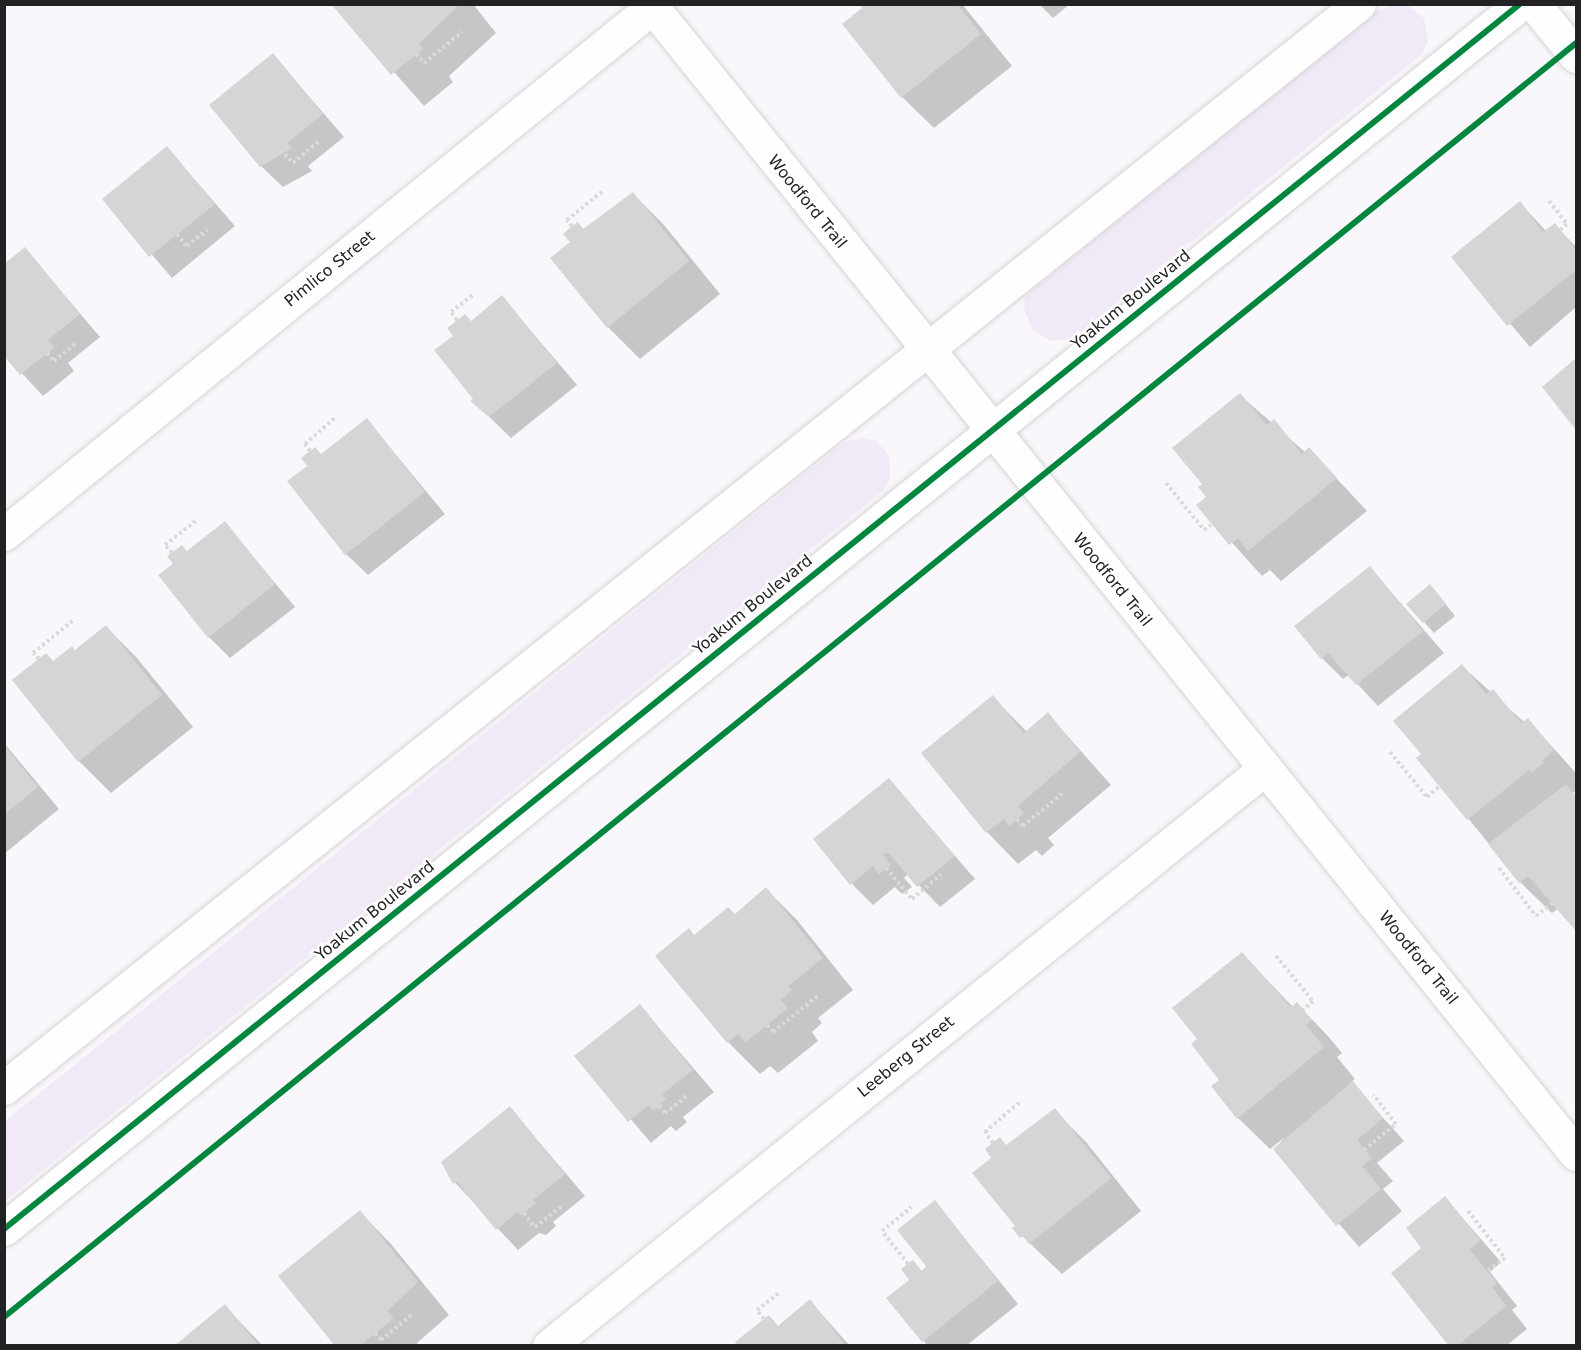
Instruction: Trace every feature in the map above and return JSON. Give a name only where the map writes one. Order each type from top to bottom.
[{"type":"street","points":[[4,1088],[1359,4]]},
{"type":"street","name":"Yoakum Boulevard","points":[[4,1229],[1520,4]]},
{"type":"street","points":[[1534,4],[1576,56]]},
{"type":"street","name":"Woodford Trail","points":[[653,6],[926,351],[1576,1154]]},
{"type":"street","name":"Pimlico Street","points":[[4,534],[653,6]]},
{"type":"street","name":"Leeberg Street","points":[[549,1346],[1264,769]]},
{"type":"path","points":[[416,54],[424,63],[462,32]]},
{"type":"path","points":[[285,154],[293,163],[318,142]]},
{"type":"path","points":[[572,226],[567,220],[604,190]]},
{"type":"path","points":[[1549,201],[1567,225],[1560,230]]},
{"type":"path","points":[[177,234],[187,246],[207,230]]},
{"type":"path","points":[[458,320],[451,312],[474,294]]},
{"type":"path","points":[[47,353],[54,361],[75,345]]},
{"type":"path","points":[[310,451],[304,444],[336,417]]},
{"type":"path","points":[[1166,483],[1204,530],[1212,524]]},
{"type":"path","points":[[172,553],[165,545],[196,521]]},
{"type":"path","points":[[39,659],[33,653],[75,618]]},
{"type":"path","points":[[1390,752],[1427,797],[1440,786]]},
{"type":"path","points":[[1017,819],[1023,826],[1063,793]]},
{"type":"path","points":[[886,868],[912,899],[941,875]]},
{"type":"path","points":[[1498,868],[1536,916],[1554,902]]},
{"type":"path","points":[[1276,956],[1313,1001],[1303,1010]]},
{"type":"path","points":[[767,1025],[773,1032],[820,994]]},
{"type":"path","points":[[659,1106],[665,1113],[688,1095]]},
{"type":"path","points":[[1365,1150],[1396,1124],[1373,1095]]},
{"type":"path","points":[[993,1143],[985,1132],[1021,1101]]},
{"type":"path","points":[[524,1213],[535,1227],[563,1204]]},
{"type":"path","points":[[908,1264],[882,1231],[912,1207]]},
{"type":"path","points":[[1468,1211],[1504,1258],[1487,1271]]},
{"type":"path","points":[[764,1319],[757,1310],[779,1293]]},
{"type":"path","points":[[375,1333],[381,1341],[413,1314]]},
{"type":"shaded area","points":[[1394,5],[1407,5],[1424,18],[1428,42],[1421,55],[1080,332],[1066,340],[1050,341],[1032,329],[1024,309],[1025,297],[1033,289],[1377,11]]},
{"type":"shaded area","points":[[860,438],[876,441],[889,455],[890,477],[884,490],[5,1201],[5,1121],[843,443]]},
{"type":"building","points":[[331,4],[460,4],[419,44],[423,49],[391,75]]},
{"type":"building","points":[[860,4],[957,4],[981,34],[901,98],[842,24],[862,8]]},
{"type":"building","points":[[273,53],[323,114],[287,143],[292,148],[260,167],[209,105]]},
{"type":"building","points":[[167,146],[215,204],[149,257],[102,199]]},
{"type":"building","points":[[633,192],[689,261],[607,328],[550,258],[570,242],[563,234],[572,226],[578,222],[583,229]]},
{"type":"building","points":[[1520,201],[1543,232],[1555,223],[1576,250],[1576,270],[1507,326],[1451,257]]},
{"type":"building","points":[[25,247],[80,314],[48,340],[54,348],[20,375],[4,356],[4,264]]},
{"type":"building","points":[[502,295],[557,363],[489,417],[470,401],[473,399],[434,350],[453,336],[447,328],[465,314],[471,321]]},
{"type":"building","points":[[1576,358],[1576,430],[1542,387]]},
{"type":"building","points":[[1240,393],[1267,425],[1274,419],[1302,454],[1309,447],[1337,478],[1248,551],[1238,538],[1229,545],[1196,505],[1206,497],[1198,487],[1202,484],[1172,448]]},
{"type":"building","points":[[367,418],[425,492],[345,555],[287,481],[307,466],[301,458],[315,447],[321,454]]},
{"type":"building","points":[[225,521],[275,584],[208,638],[158,575],[173,564],[167,556],[182,545],[187,551]]},
{"type":"building","points":[[1370,566],[1423,631],[1356,685],[1328,653],[1321,659],[1294,626]]},
{"type":"building","points":[[1430,584],[1446,604],[1423,623],[1406,604]]},
{"type":"building","points":[[106,625],[162,695],[78,762],[12,680],[46,653],[53,661],[72,646],[75,650]]},
{"type":"building","points":[[1462,664],[1486,694],[1493,689],[1521,723],[1528,718],[1554,750],[1542,761],[1544,763],[1531,773],[1529,770],[1467,820],[1416,758],[1421,754],[1393,721]]},
{"type":"building","points":[[993,695],[1024,733],[1048,712],[1080,752],[1018,806],[1024,813],[1009,826],[1004,819],[986,833],[921,753]]},
{"type":"building","points":[[4,745],[38,787],[4,815]]},
{"type":"building","points":[[889,778],[955,856],[917,887],[888,852],[883,855],[891,865],[879,874],[873,866],[850,885],[813,839]]},
{"type":"building","points":[[1566,784],[1576,797],[1576,931],[1528,876],[1519,883],[1488,844]]},
{"type":"building","points":[[766,887],[823,958],[788,986],[792,990],[781,1000],[788,1008],[745,1043],[738,1034],[727,1043],[655,956],[689,928],[694,935],[728,907],[735,914]]},
{"type":"building","points":[[1242,952],[1291,1007],[1297,1002],[1312,1020],[1306,1025],[1324,1047],[1237,1119],[1211,1086],[1219,1080],[1191,1044],[1197,1039],[1172,1008]]},
{"type":"building","points":[[640,1004],[693,1070],[662,1094],[666,1099],[653,1111],[649,1105],[628,1122],[574,1056]]},
{"type":"building","points":[[1353,1081],[1383,1118],[1357,1140],[1372,1159],[1362,1166],[1381,1189],[1336,1226],[1273,1149]]},
{"type":"building","points":[[510,1106],[565,1174],[533,1200],[536,1203],[521,1216],[517,1212],[496,1230],[457,1182],[453,1184],[441,1162]]},
{"type":"building","points":[[1055,1108],[1111,1178],[1029,1244],[1023,1236],[1020,1238],[1012,1228],[1015,1226],[972,1173],[991,1158],[985,1149],[1000,1137],[1006,1145]]},
{"type":"building","points":[[1445,1196],[1480,1240],[1470,1250],[1497,1283],[1492,1287],[1506,1306],[1457,1346],[1449,1346],[1391,1273],[1421,1248],[1406,1228]]},
{"type":"building","points":[[935,1200],[998,1281],[922,1342],[886,1298],[909,1280],[901,1269],[913,1260],[922,1271],[926,1266],[897,1230]]},
{"type":"building","points":[[360,1210],[418,1282],[387,1311],[394,1318],[360,1346],[335,1346],[278,1276]]},
{"type":"building","points":[[810,1299],[846,1346],[738,1346],[735,1342],[769,1315],[778,1326]]},
{"type":"building","points":[[225,1304],[259,1346],[174,1346]]},
{"type":"cycle path","points":[[4,1229],[1520,4]]},
{"type":"cycle path","points":[[4,1317],[1576,43]]}]
